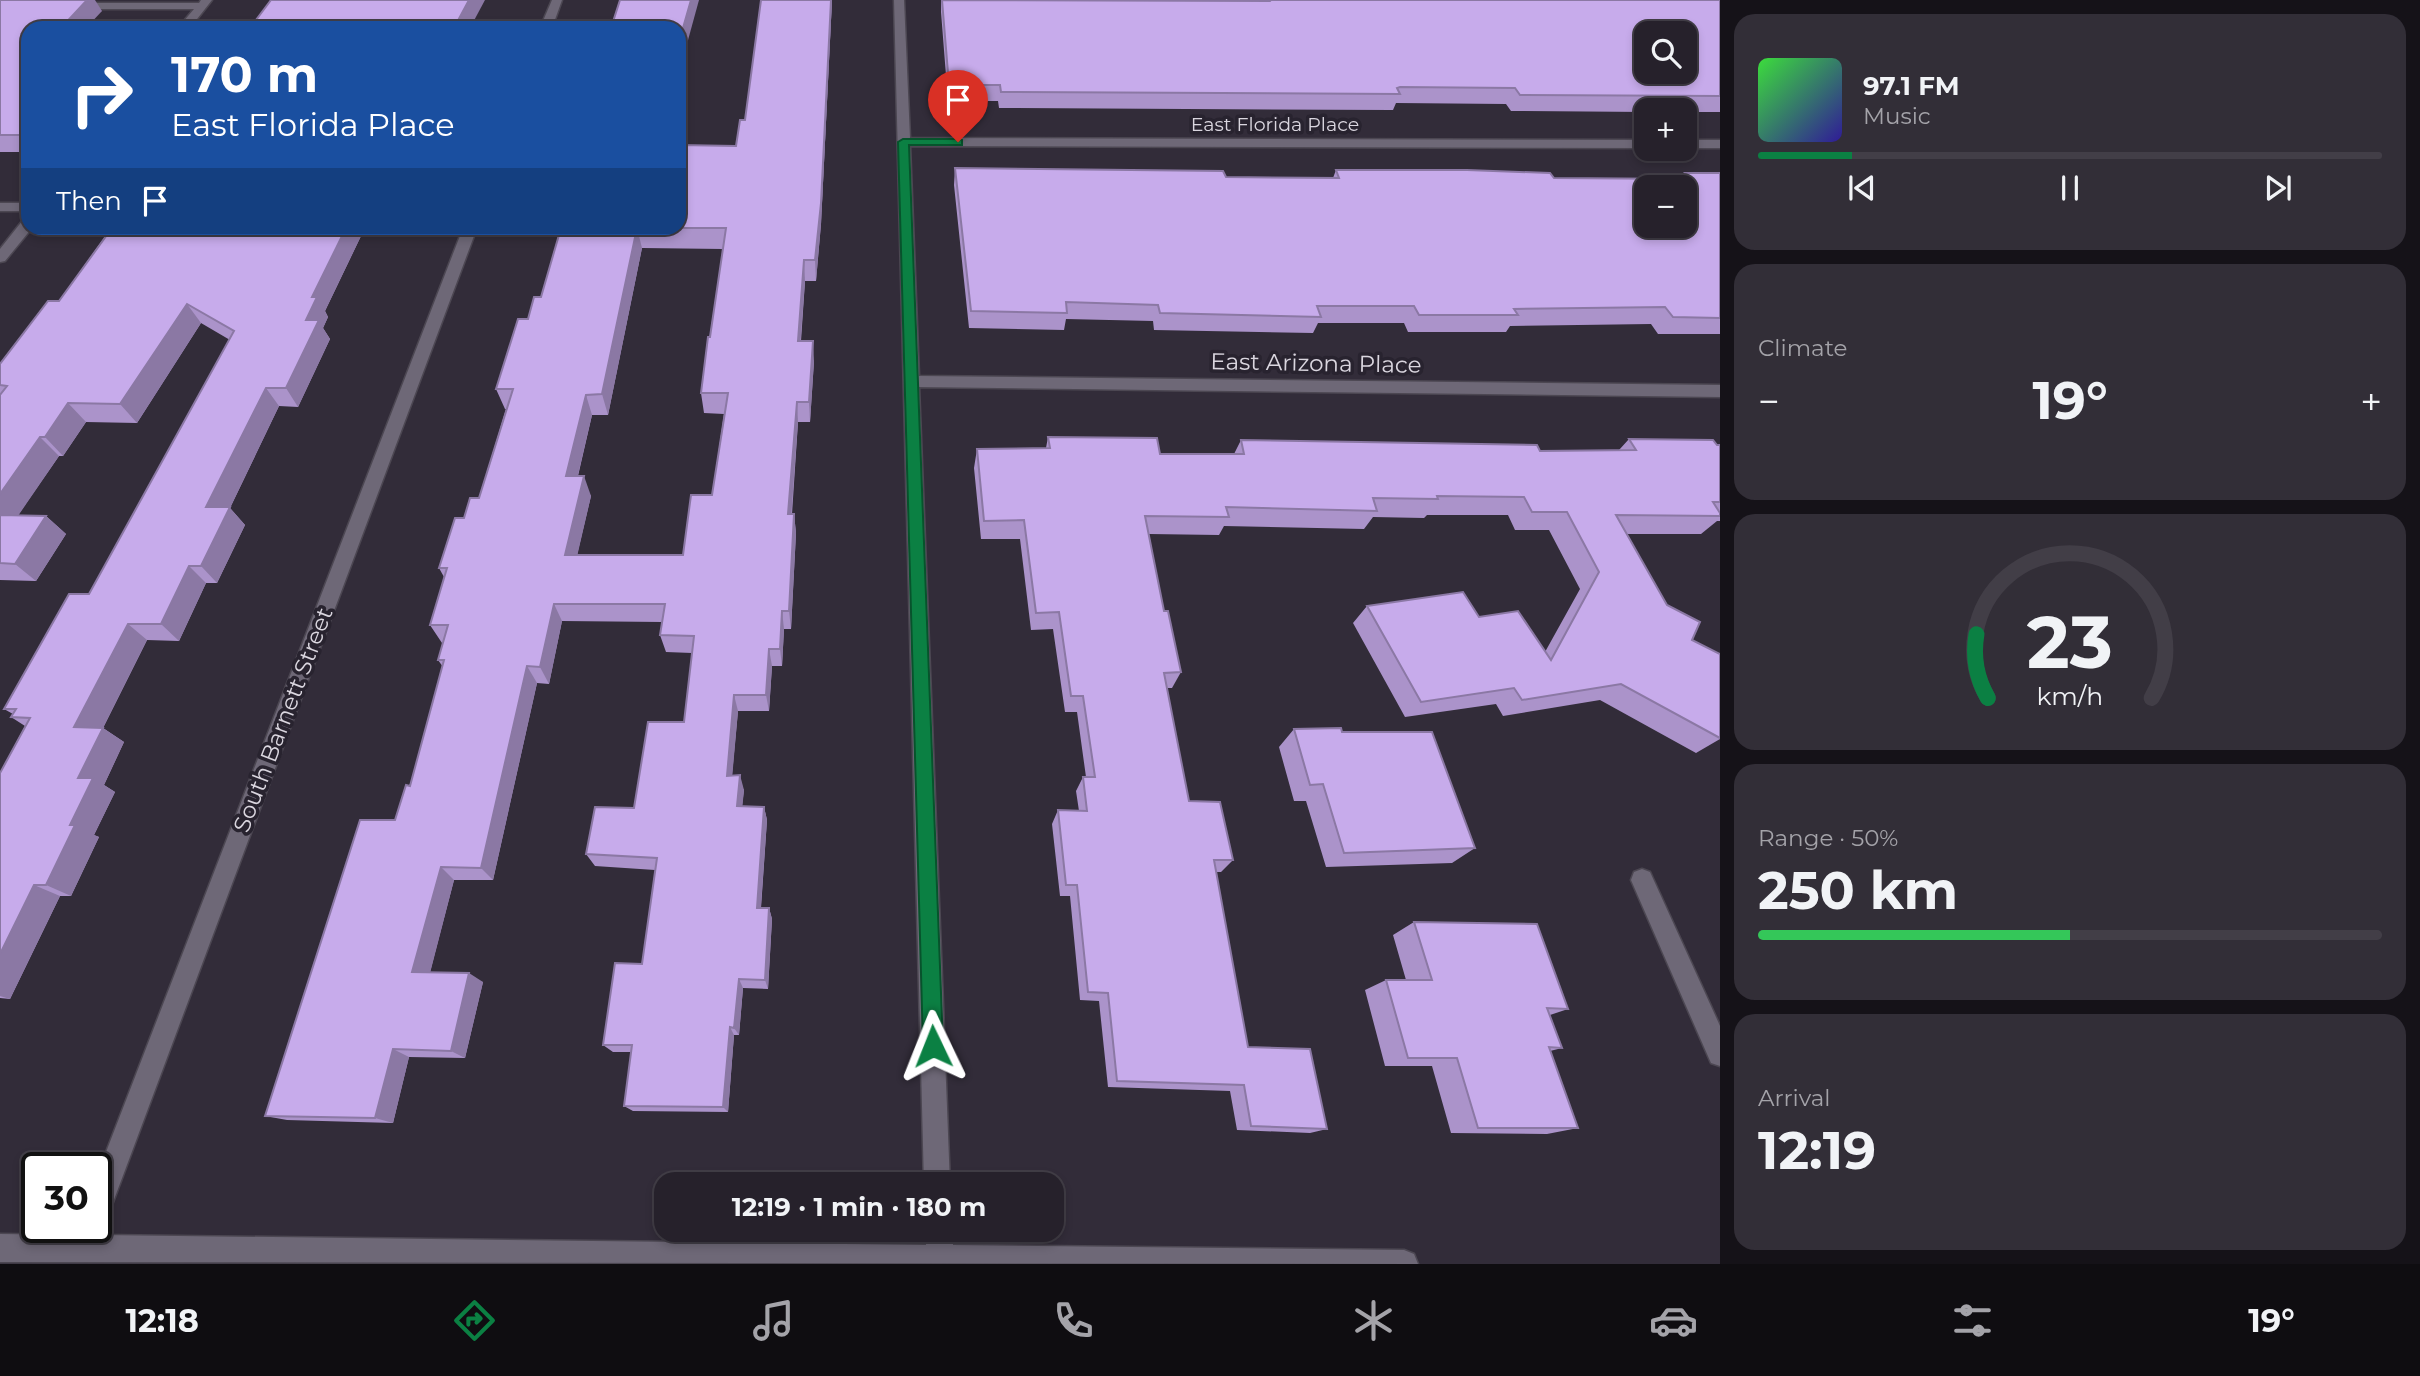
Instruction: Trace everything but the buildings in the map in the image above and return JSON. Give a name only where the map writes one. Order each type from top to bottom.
[{"type":"street","points":[[549,21],[557,0]]},
{"type":"street","points":[[899,0],[937,1172]]},
{"type":"street","points":[[54,6],[204,3]]},
{"type":"street","points":[[190,21],[204,3]]},
{"type":"street","name":"East Florida Place","points":[[903,142],[1634,144]]},
{"type":"street","points":[[1697,144],[1720,144]]},
{"type":"street","points":[[0,207],[21,207]]},
{"type":"street","points":[[0,258],[21,232]]},
{"type":"street","name":"South Barnett Street","points":[[112,1171],[467,235]]},
{"type":"street","name":"East Arizona Place","points":[[911,381],[1720,391]]},
{"type":"street","points":[[1642,880],[1720,1054]]},
{"type":"street","points":[[112,1239],[940,1259],[1404,1264]]},
{"type":"street","points":[[939,1242],[940,1259]]},
{"type":"street","points":[[0,1248],[44,1243]]},
{"type":"route","points":[[933,1046],[903,142],[958,142]]}]
